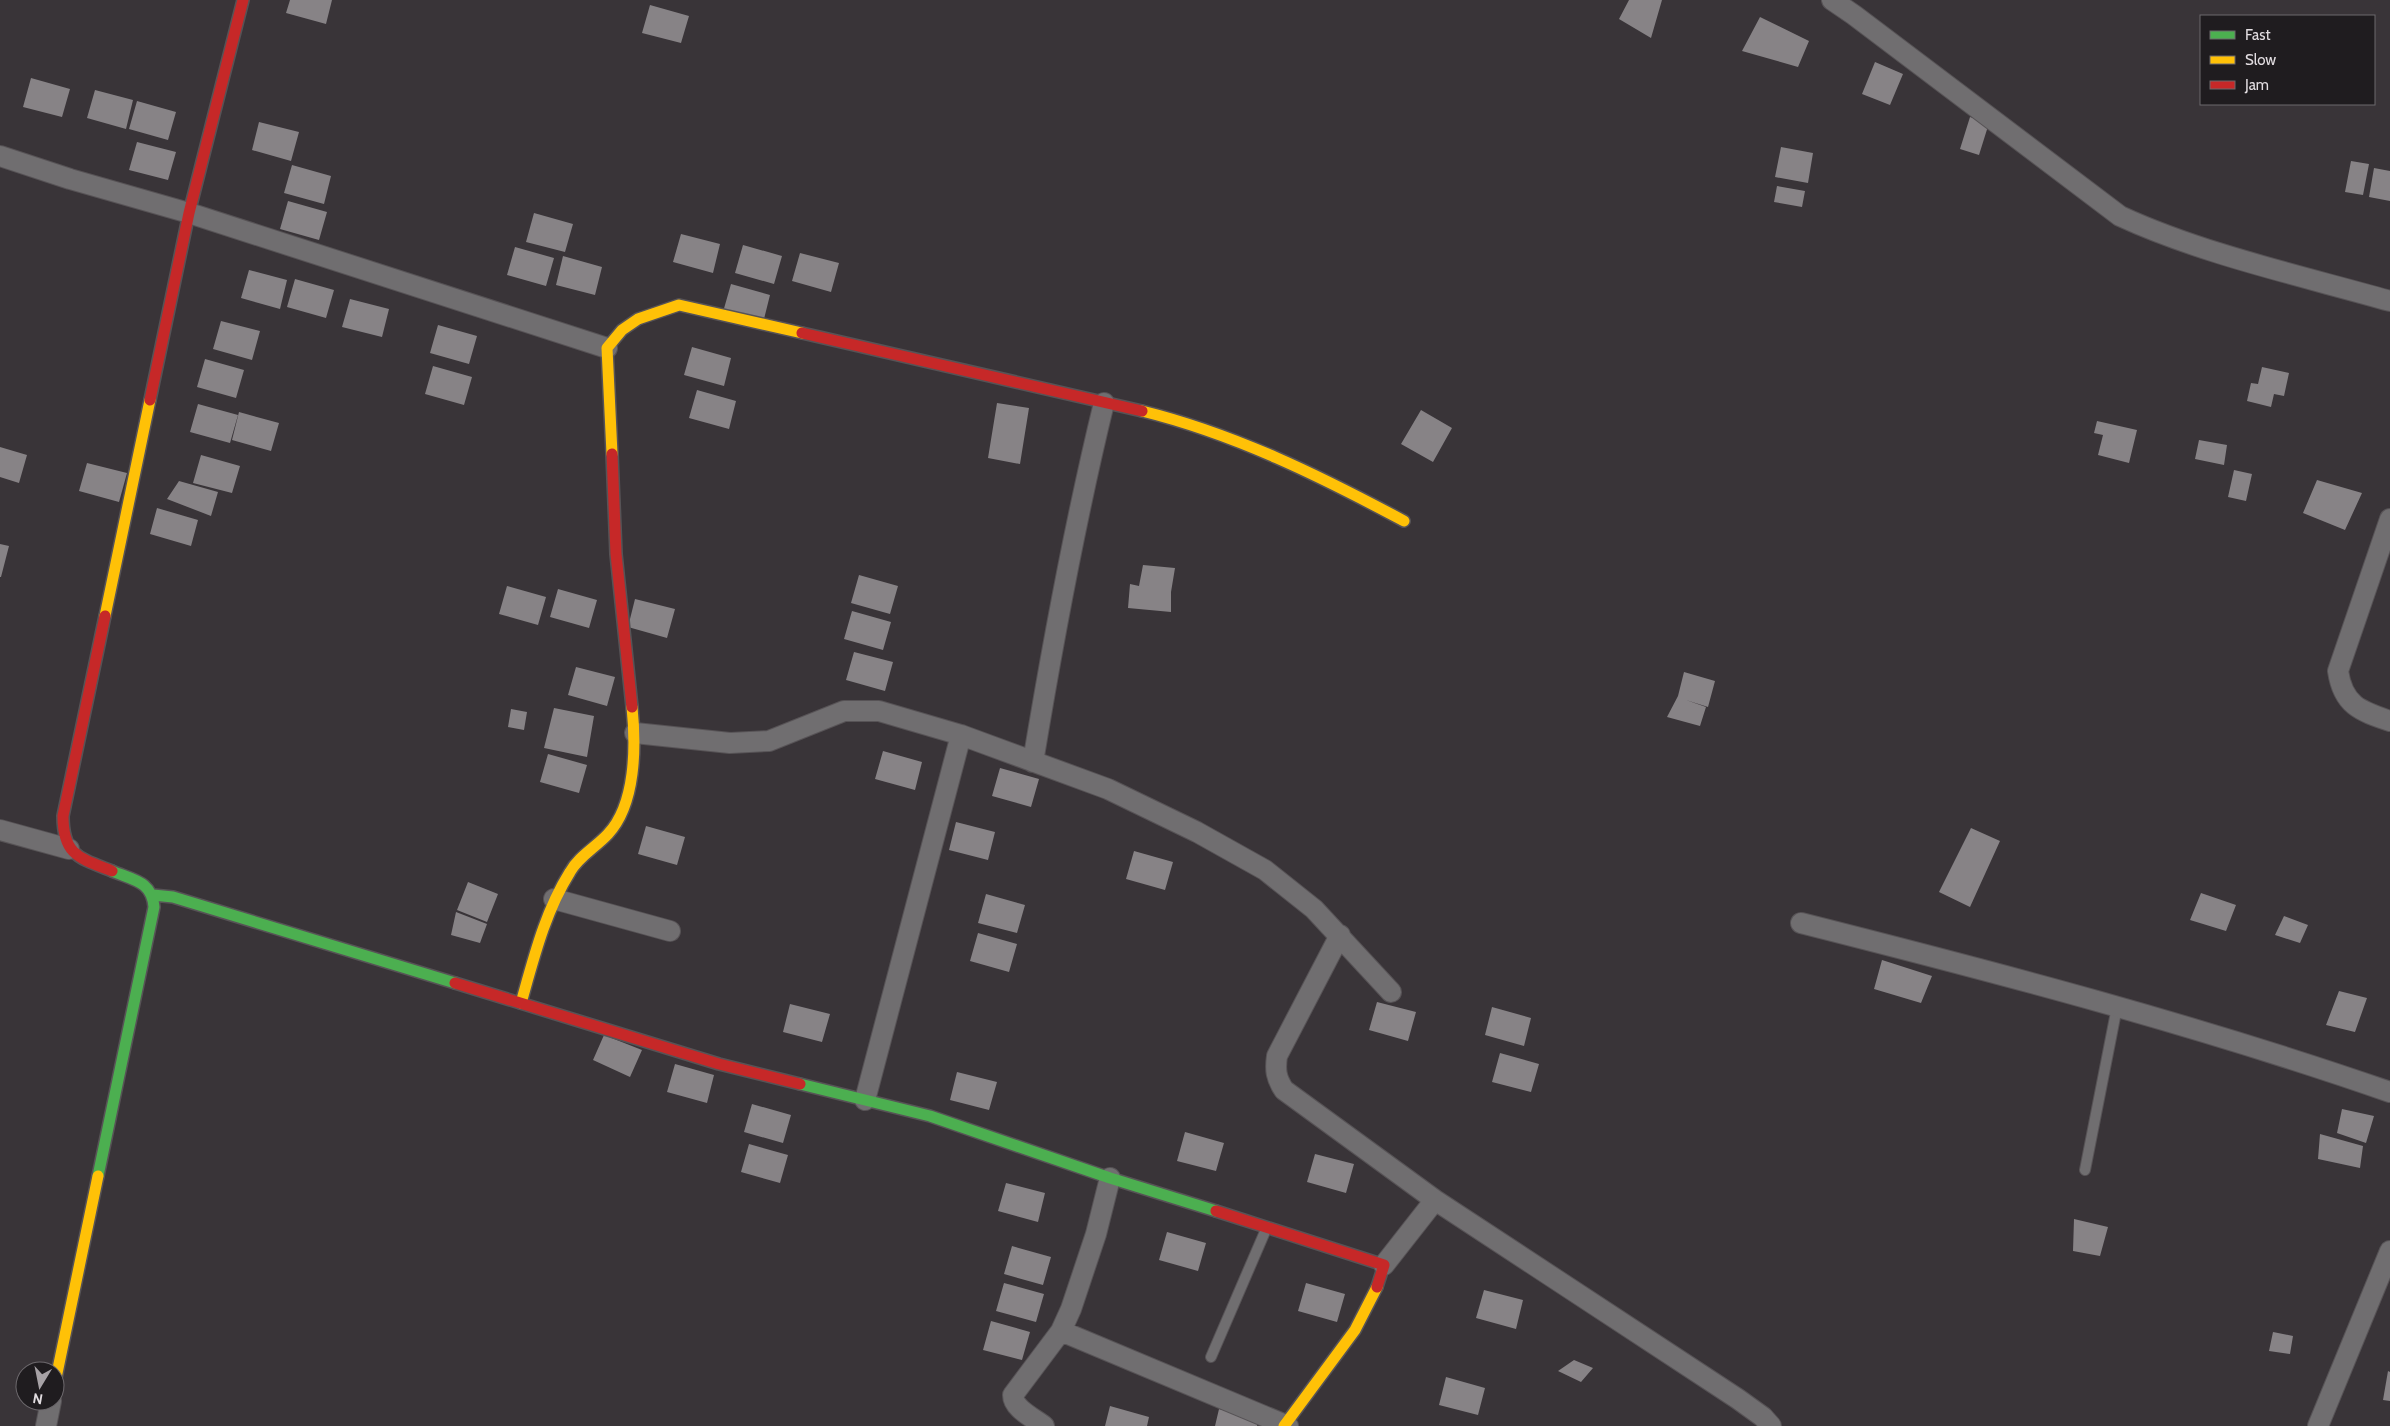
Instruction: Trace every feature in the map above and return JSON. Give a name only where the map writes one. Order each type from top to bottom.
[{"type":"street","points":[[69,849],[63,833],[63,816],[189,213],[243,0]]},
{"type":"street","points":[[1832,0],[1854,14],[2120,216],[2149,229],[2255,263],[2390,301]]},
{"type":"street","points":[[0,156],[70,179],[189,213],[607,348]]},
{"type":"street","points":[[521,1003],[539,938],[554,900],[571,869],[609,832],[618,818],[626,801],[632,778],[635,733],[616,554],[607,348],[625,328],[650,312],[679,305],[1104,403],[1142,410],[1194,425],[1310,474],[1404,520]]},
{"type":"street","points":[[1033,762],[1054,634],[1077,515],[1104,403]]},
{"type":"street","points":[[2390,519],[2338,671],[2341,689],[2352,704],[2367,714],[2390,721]]},
{"type":"street","points":[[635,733],[730,743],[769,741],[844,711],[879,711],[961,735],[1108,789],[1197,832],[1264,870],[1314,908],[1391,992]]},
{"type":"street","points":[[865,1100],[961,735]]},
{"type":"street","points":[[0,830],[69,849],[86,861],[143,884],[153,895],[154,907],[60,1361]]},
{"type":"street","points":[[153,895],[173,897],[719,1064],[930,1116],[1110,1178],[1268,1226],[1384,1265]]},
{"type":"street","points":[[554,900],[670,931]]},
{"type":"street","points":[[1801,923],[2248,1044],[2390,1092]]},
{"type":"street","points":[[1340,935],[1280,1050],[1275,1068],[1277,1080],[1284,1090],[1435,1200],[1738,1399],[1763,1417],[1770,1426]]},
{"type":"street","points":[[1044,1426],[1017,1406],[1013,1401],[1013,1395],[1061,1331],[1080,1284],[1110,1178]]},
{"type":"street","points":[[1061,1331],[1285,1426],[1362,1318],[1377,1288],[1384,1265],[1435,1200]]},
{"type":"street","points":[[2318,1426],[2390,1251]]},
{"type":"street","points":[[46,1426],[49,1411]]},
{"type":"lane","points":[[2085,1170],[2117,1007]]},
{"type":"lane","points":[[1211,1357],[1268,1226]]},
{"type":"building","points":[[290,0],[332,0],[326,24],[286,13]]},
{"type":"building","points":[[1629,0],[1662,0],[1651,38],[1619,19]]},
{"type":"building","points":[[650,5],[689,16],[681,43],[642,33]]},
{"type":"building","points":[[1760,17],[1809,41],[1798,67],[1742,51]]},
{"type":"building","points":[[1875,62],[1903,74],[1890,105],[1862,94]]},
{"type":"building","points":[[31,78],[70,89],[62,117],[23,107]]},
{"type":"building","points":[[95,90],[133,100],[126,129],[87,118]]},
{"type":"building","points":[[137,101],[176,112],[168,140],[129,129]]},
{"type":"building","points":[[1970,117],[1989,123],[1979,155],[1960,149]]},
{"type":"building","points":[[259,122],[299,132],[291,161],[252,150]]},
{"type":"building","points":[[137,142],[176,152],[168,180],[129,170]]},
{"type":"building","points":[[1781,147],[1813,153],[1808,183],[1775,177]]},
{"type":"building","points":[[2351,161],[2369,164],[2363,195],[2345,192]]},
{"type":"building","points":[[292,165],[331,176],[324,204],[284,193]]},
{"type":"building","points":[[2374,168],[2390,171],[2390,201],[2369,197]]},
{"type":"building","points":[[1777,186],[1805,191],[1802,207],[1774,202]]},
{"type":"building","points":[[288,201],[327,212],[319,240],[280,229]]},
{"type":"building","points":[[534,213],[573,224],[565,252],[526,242]]},
{"type":"building","points":[[681,234],[720,244],[713,273],[673,262]]},
{"type":"building","points":[[743,245],[782,256],[774,284],[735,273]]},
{"type":"building","points":[[515,247],[554,258],[546,286],[507,275]]},
{"type":"building","points":[[800,253],[839,263],[831,292],[792,281]]},
{"type":"building","points":[[563,256],[602,267],[595,295],[556,285]]},
{"type":"building","points":[[249,270],[287,280],[280,309],[241,298]]},
{"type":"building","points":[[295,279],[334,290],[326,318],[287,307]]},
{"type":"building","points":[[731,284],[770,295],[763,323],[723,312]]},
{"type":"building","points":[[350,299],[389,309],[382,337],[342,327]]},
{"type":"building","points":[[221,321],[260,331],[252,360],[213,349]]},
{"type":"building","points":[[438,325],[477,336],[469,364],[430,353]]},
{"type":"building","points":[[692,347],[731,358],[724,386],[684,375]]},
{"type":"building","points":[[205,359],[244,370],[236,398],[197,387]]},
{"type":"building","points":[[433,366],[472,377],[464,405],[425,394]]},
{"type":"building","points":[[2262,367],[2289,373],[2284,396],[2274,394],[2271,407],[2247,401],[2251,383],[2258,384]]},
{"type":"building","points":[[697,390],[736,401],[729,429],[689,418]]},
{"type":"building","points":[[997,403],[1029,408],[1020,464],[988,458]]},
{"type":"building","points":[[198,404],[238,415],[230,443],[190,432]]},
{"type":"building","points":[[1421,410],[1452,428],[1433,462],[1401,444]]},
{"type":"building","points":[[239,412],[279,423],[271,451],[232,440]]},
{"type":"building","points":[[2097,421],[2137,430],[2129,463],[2098,455],[2103,435],[2094,433]]},
{"type":"building","points":[[2199,440],[2227,445],[2224,465],[2195,459]]},
{"type":"building","points":[[0,447],[27,455],[19,483],[0,477]]},
{"type":"building","points":[[201,455],[240,466],[232,493],[193,483]]},
{"type":"building","points":[[87,463],[127,473],[119,502],[79,491]]},
{"type":"building","points":[[2234,470],[2252,474],[2246,501],[2228,497]]},
{"type":"building","points":[[2317,480],[2362,493],[2345,530],[2303,513]]},
{"type":"building","points":[[179,481],[218,492],[211,516],[167,499]]},
{"type":"building","points":[[157,508],[198,520],[191,546],[150,534]]},
{"type":"building","points":[[0,544],[9,546],[1,577],[0,577]]},
{"type":"building","points":[[1143,565],[1175,568],[1171,592],[1171,612],[1128,608],[1130,584],[1139,586]]},
{"type":"building","points":[[859,575],[898,586],[890,614],[851,603]]},
{"type":"building","points":[[507,586],[546,597],[538,625],[499,614]]},
{"type":"building","points":[[558,589],[597,600],[589,628],[550,617]]},
{"type":"building","points":[[635,599],[675,609],[667,638],[628,627]]},
{"type":"building","points":[[852,611],[891,622],[883,650],[844,639]]},
{"type":"building","points":[[854,652],[893,662],[885,691],[846,680]]},
{"type":"building","points":[[576,667],[615,677],[607,706],[568,695]]},
{"type":"building","points":[[1684,672],[1715,681],[1708,707],[1686,700],[1706,707],[1700,726],[1667,717],[1678,696]]},
{"type":"building","points":[[554,708],[594,716],[587,757],[544,748]]},
{"type":"building","points":[[511,709],[527,712],[524,730],[508,727]]},
{"type":"building","points":[[883,751],[922,762],[915,790],[875,779]]},
{"type":"building","points":[[548,754],[587,765],[579,793],[540,782]]},
{"type":"building","points":[[1000,768],[1039,779],[1031,807],[992,796]]},
{"type":"building","points":[[956,822],[995,832],[988,860],[949,850]]},
{"type":"building","points":[[646,826],[685,837],[677,865],[638,854]]},
{"type":"building","points":[[1971,828],[2000,841],[1970,907],[1939,892]]},
{"type":"building","points":[[1134,851],[1173,862],[1165,890],[1126,879]]},
{"type":"building","points":[[468,882],[498,894],[487,922],[457,910]]},
{"type":"building","points":[[2201,893],[2236,905],[2226,931],[2190,920]]},
{"type":"building","points":[[986,894],[1025,905],[1017,933],[978,923]]},
{"type":"building","points":[[456,912],[487,924],[480,943],[451,935]]},
{"type":"building","points":[[2284,916],[2308,925],[2300,943],[2275,935]]},
{"type":"building","points":[[978,933],[1017,944],[1009,972],[970,961]]},
{"type":"building","points":[[1882,960],[1932,976],[1921,1003],[1874,989]]},
{"type":"building","points":[[2339,991],[2367,998],[2355,1032],[2326,1025]]},
{"type":"building","points":[[1377,1002],[1416,1012],[1408,1041],[1369,1030]]},
{"type":"building","points":[[790,1004],[830,1014],[822,1042],[783,1032]]},
{"type":"building","points":[[1492,1007],[1531,1018],[1524,1046],[1485,1035]]},
{"type":"building","points":[[604,1035],[642,1050],[630,1077],[593,1060]]},
{"type":"building","points":[[1500,1053],[1539,1064],[1531,1092],[1492,1082]]},
{"type":"building","points":[[675,1064],[714,1075],[707,1103],[667,1092]]},
{"type":"building","points":[[957,1072],[997,1082],[989,1110],[950,1100]]},
{"type":"building","points":[[752,1104],[791,1115],[783,1143],[744,1132]]},
{"type":"building","points":[[2342,1109],[2374,1116],[2366,1143],[2337,1133]]},
{"type":"building","points":[[1185,1132],[1224,1143],[1216,1171],[1177,1161]]},
{"type":"building","points":[[2320,1134],[2363,1146],[2360,1168],[2318,1159]]},
{"type":"building","points":[[749,1144],[788,1155],[780,1183],[741,1172]]},
{"type":"building","points":[[1315,1154],[1354,1164],[1346,1193],[1307,1182]]},
{"type":"building","points":[[1006,1183],[1045,1193],[1038,1222],[998,1211]]},
{"type":"building","points":[[2074,1219],[2108,1227],[2100,1256],[2073,1251]]},
{"type":"building","points":[[1167,1232],[1206,1243],[1198,1271],[1159,1260]]},
{"type":"building","points":[[1012,1246],[1051,1257],[1043,1285],[1004,1274]]},
{"type":"building","points":[[1004,1283],[1044,1294],[1036,1322],[996,1311]]},
{"type":"building","points":[[1306,1283],[1345,1294],[1337,1322],[1298,1311]]},
{"type":"building","points":[[1484,1290],[1523,1300],[1516,1329],[1476,1318]]},
{"type":"building","points":[[991,1321],[1030,1332],[1022,1360],[983,1350]]},
{"type":"building","points":[[2273,1332],[2293,1336],[2290,1354],[2269,1351]]},
{"type":"building","points":[[1574,1360],[1593,1368],[1581,1382],[1558,1371]]},
{"type":"building","points":[[2388,1371],[2390,1372],[2390,1401],[2383,1400]]},
{"type":"building","points":[[1446,1377],[1485,1388],[1478,1415],[1439,1405]]},
{"type":"building","points":[[1110,1406],[1149,1417],[1147,1426],[1105,1426]]},
{"type":"building","points":[[1219,1409],[1259,1420],[1257,1426],[1215,1426]]},
{"type":"traffic: fast","points":[[98,1176],[154,907],[150,892],[145,887],[134,879],[112,871]]},
{"type":"traffic: fast","points":[[153,895],[173,897],[455,983]]},
{"type":"traffic: fast","points":[[800,1084],[930,1116],[1110,1178],[1216,1211]]},
{"type":"traffic: slow","points":[[612,454],[607,348],[622,330],[638,319],[679,305],[802,333]]},
{"type":"traffic: slow","points":[[105,616],[150,400]]},
{"type":"traffic: slow","points":[[1142,411],[1177,420],[1244,444],[1309,472],[1404,521]]},
{"type":"traffic: slow","points":[[521,1003],[541,935],[561,887],[573,867],[608,834],[617,822],[624,807],[629,791],[634,756],[632,707]]},
{"type":"traffic: slow","points":[[60,1361],[98,1176]]},
{"type":"traffic: slow","points":[[1284,1426],[1355,1330],[1377,1287]]},
{"type":"traffic: jam","points":[[150,400],[189,213],[243,0]]},
{"type":"traffic: jam","points":[[802,333],[1142,411]]},
{"type":"traffic: jam","points":[[612,454],[616,554],[632,707]]},
{"type":"traffic: jam","points":[[105,616],[63,816],[66,839],[75,853],[90,862],[112,871]]},
{"type":"traffic: jam","points":[[455,983],[719,1064],[800,1084]]},
{"type":"traffic: jam","points":[[1216,1211],[1384,1265],[1377,1287]]}]
